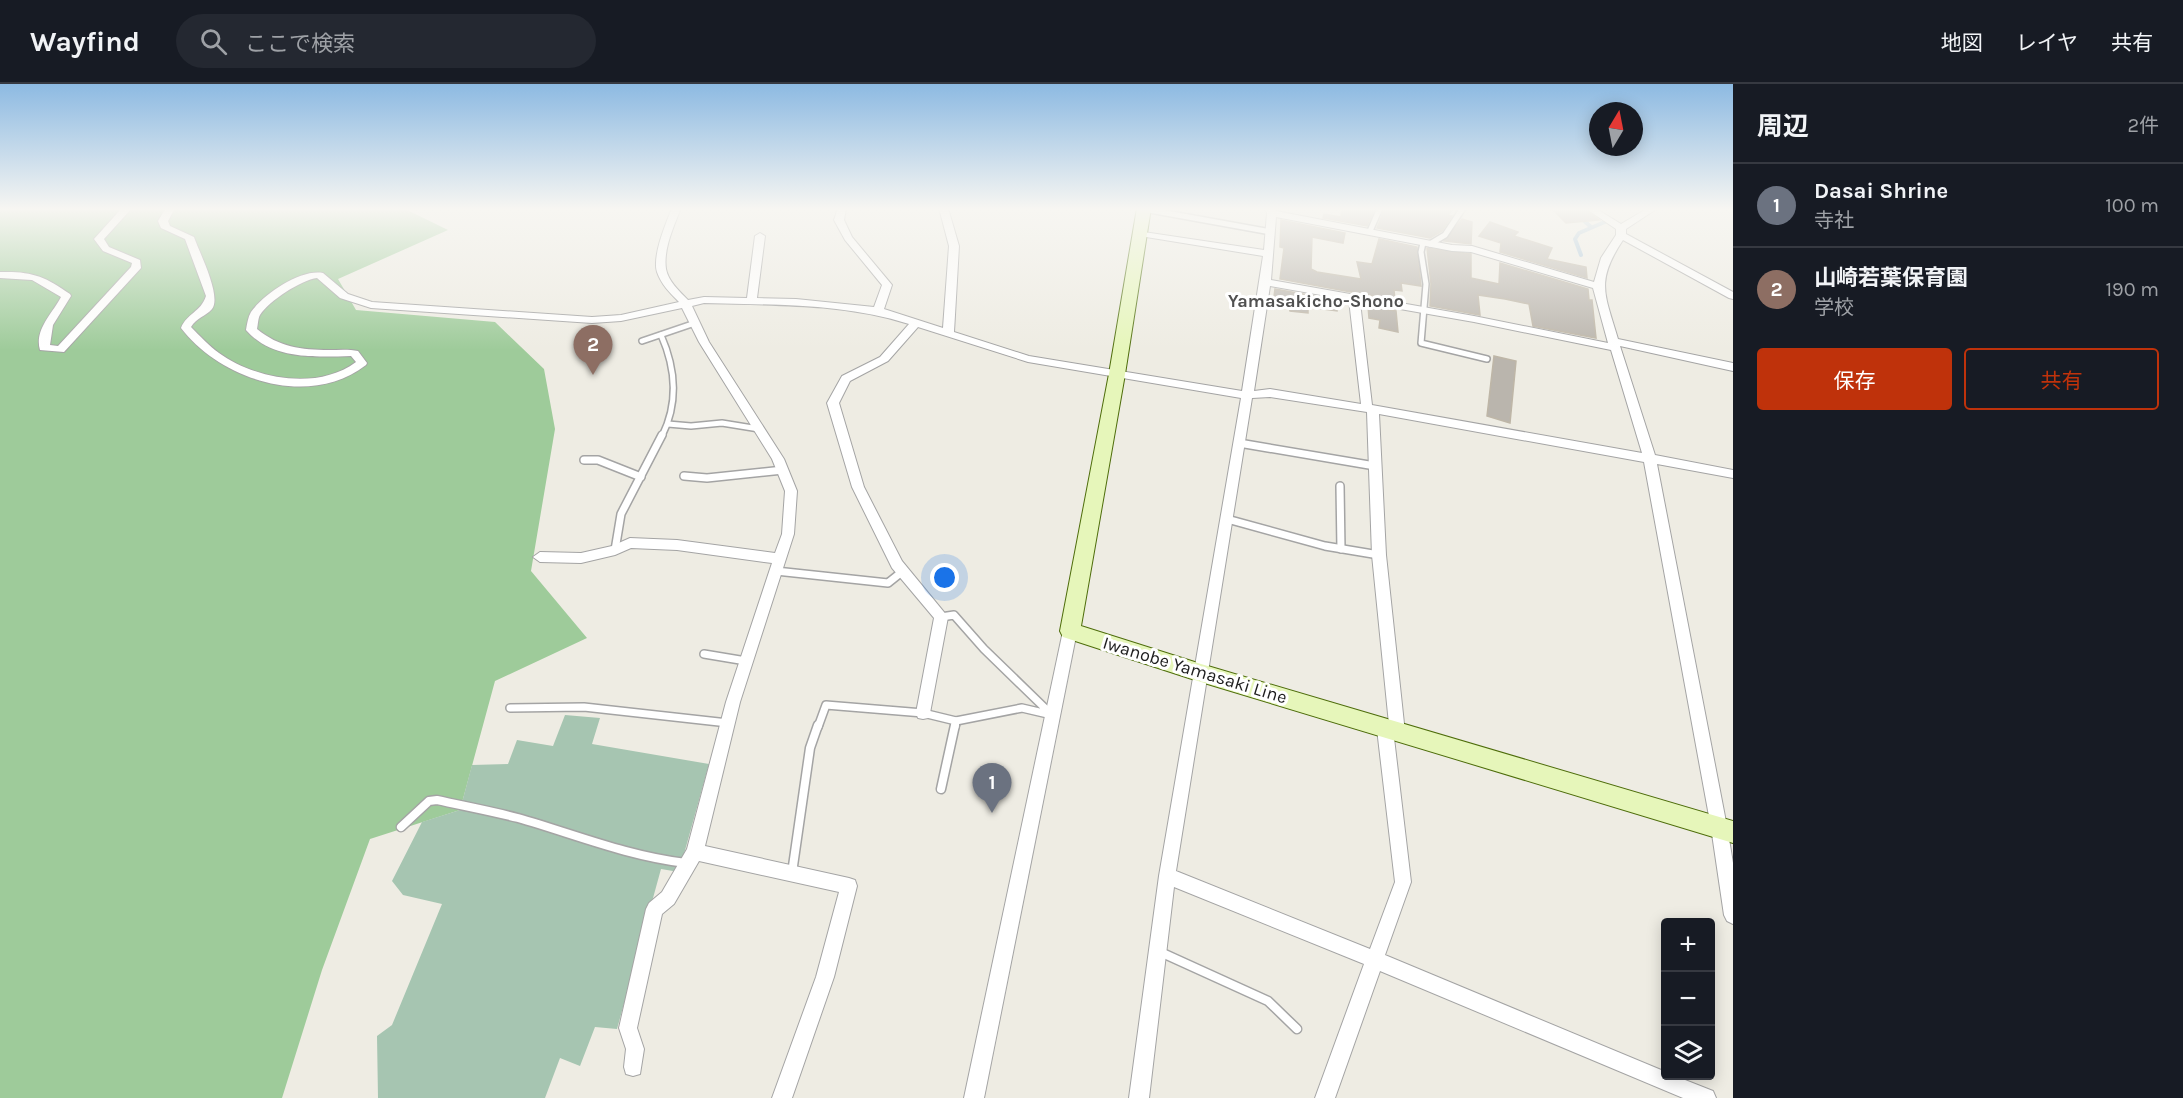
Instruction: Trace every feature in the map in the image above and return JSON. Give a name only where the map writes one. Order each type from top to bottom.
[{"type":"main road","points":[[1070,631],[1136,255]]},
{"type":"main road","name":"Iwanobe Yamasaki Line","points":[[1070,631],[1391,731],[1726,829]]},
{"type":"street","points":[[0,275],[24,274],[40,277],[66,296],[44,331],[44,348],[60,350],[136,268],[137,262],[121,255]]},
{"type":"street","points":[[196,255],[211,296],[208,307],[189,321],[186,328],[218,358],[264,378],[301,381],[328,378],[355,370],[362,363],[354,353],[289,352],[262,341],[251,330],[255,315],[277,294],[302,278],[319,274],[344,296],[371,305],[568,319],[621,318],[704,300],[752,299],[878,310],[948,335],[1028,359],[1247,395],[1270,393],[1458,423],[1733,474]]},
{"type":"street","points":[[633,1066],[636,1049],[628,1028],[655,909],[668,898],[693,858],[746,661],[788,534],[791,491],[783,470],[724,375],[685,303],[670,287],[661,270],[663,255]]},
{"type":"street","points":[[752,299],[758,255]]},
{"type":"street","points":[[862,255],[887,285],[878,310]]},
{"type":"street","points":[[948,335],[953,255]]},
{"type":"street","points":[[1139,1098],[1167,876],[1270,255]]},
{"type":"street","points":[[1492,255],[1598,286]]},
{"type":"street","points":[[1607,255],[1598,286],[1650,459],[1726,829],[1733,915]]},
{"type":"street","points":[[1663,255],[1733,296]]},
{"type":"street","points":[[1266,282],[1733,367]]},
{"type":"street","points":[[1325,1098],[1403,882],[1379,555],[1375,466],[1370,409],[1354,298]]},
{"type":"street","points":[[915,324],[884,359],[846,379],[833,403],[858,487],[897,564],[941,617],[923,713]]},
{"type":"street","points":[[540,557],[581,558],[615,550],[630,543],[653,544],[778,565]]},
{"type":"street","points":[[974,1098],[1070,631]]},
{"type":"street","points":[[693,858],[792,873],[849,886],[825,977],[782,1098]]},
{"type":"street","points":[[1167,876],[1376,960],[1706,1098]]},
{"type":"lane","points":[[1422,255],[1425,271],[1421,343],[1487,359]]},
{"type":"lane","points":[[642,341],[695,323]]},
{"type":"lane","points":[[615,550],[621,514],[668,424],[676,373],[661,336]]},
{"type":"lane","points":[[668,424],[691,426],[722,423],[759,429]]},
{"type":"lane","points":[[1239,443],[1375,466]]},
{"type":"lane","points":[[585,460],[598,460],[641,477]]},
{"type":"lane","points":[[684,476],[707,477],[783,470]]},
{"type":"lane","points":[[1340,486],[1341,549]]},
{"type":"lane","points":[[1227,519],[1341,549],[1379,555]]},
{"type":"lane","points":[[778,565],[888,583],[903,571]]},
{"type":"lane","points":[[941,617],[954,615],[984,649],[1052,715]]},
{"type":"lane","points":[[704,654],[746,661]]},
{"type":"lane","points":[[792,873],[810,748],[826,705],[923,713],[956,721],[1022,708],[1052,715]]},
{"type":"lane","points":[[510,708],[584,707],[728,723]]},
{"type":"lane","points":[[940,789],[956,721]]},
{"type":"lane","points":[[401,827],[429,801],[437,800],[518,818],[567,835],[660,860],[693,858]]},
{"type":"lane","points":[[1158,951],[1268,1001],[1297,1029]]},
{"type":"green space","points":[[0,255],[391,255],[338,279],[356,310],[495,322],[544,369],[555,429],[531,571],[587,638],[495,681],[460,810],[370,839],[322,970],[282,1098],[0,1098]]},
{"type":"green space","points":[[565,715],[600,718],[592,744],[709,764],[679,872],[661,869],[617,1029],[595,1027],[580,1066],[560,1058],[545,1098],[378,1098],[377,1036],[392,1025],[442,904],[403,895],[392,881],[422,822],[460,810],[472,765],[508,764],[517,740],[553,746]]},
{"type":"building","points":[[1283,255],[1311,255],[1311,269],[1317,272],[1361,279],[1357,262],[1372,264],[1374,255],[1418,255],[1421,286],[1401,283],[1402,291],[1394,290],[1395,300],[1280,279]]},
{"type":"building","points":[[1428,255],[1471,255],[1471,278],[1499,284],[1500,263],[1588,289],[1589,300],[1592,300],[1596,338],[1533,326],[1529,304],[1505,299],[1478,295],[1480,315],[1430,306],[1431,284]]},
{"type":"building","points":[[1511,255],[1549,255],[1547,259],[1586,267],[1587,278]]},
{"type":"building","points":[[1275,289],[1336,300],[1337,311],[1308,307],[1308,313],[1290,311],[1289,307],[1273,304]]},
{"type":"building","points":[[1368,306],[1396,311],[1398,332],[1379,328],[1380,320],[1369,318]]},
{"type":"building","points":[[1494,356],[1516,361],[1510,423],[1487,416]]},
{"type":"place","name":"山崎若葉保育園","points":[[593,375]]},
{"type":"place","name":"Dasai Shrine","points":[[992,813]]},
{"type":"district","name":"Yamasakicho-Shono","points":[[1316,301]]}]
